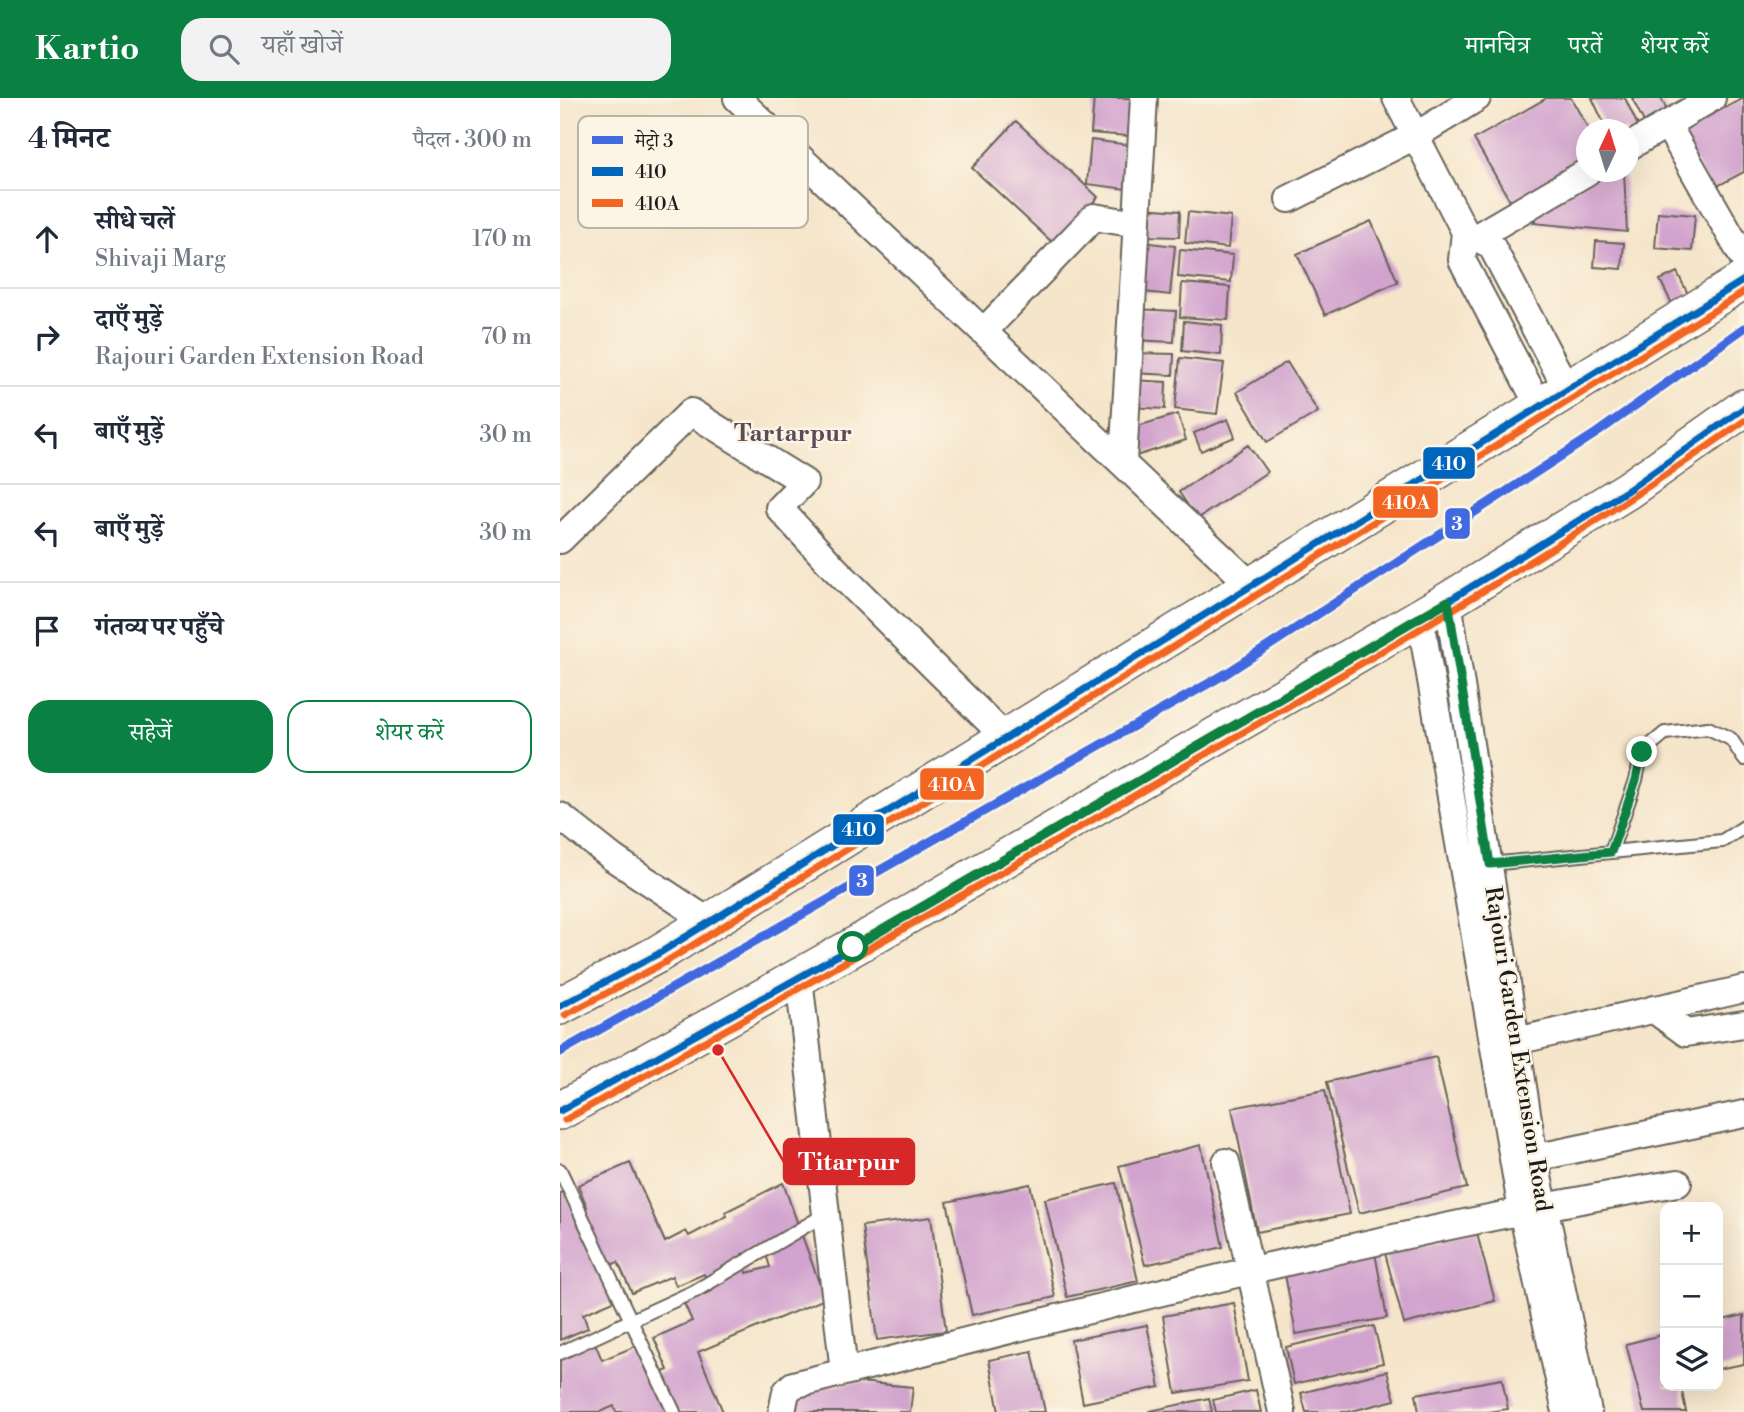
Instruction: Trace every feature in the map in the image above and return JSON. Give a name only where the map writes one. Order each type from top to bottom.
[{"type":"main road","points":[[560,1006],[658,954],[1744,280]]},
{"type":"main road","points":[[560,1111],[799,978],[1434,608],[1628,490],[1744,408]]},
{"type":"street","points":[[737,98],[756,116]]},
{"type":"street","points":[[1123,462],[1144,98]]},
{"type":"street","points":[[1396,98],[1471,234]]},
{"type":"street","points":[[1289,199],[1416,136],[1477,98]]},
{"type":"street","points":[[1639,141],[1712,98]]},
{"type":"street","points":[[1667,124],[1744,260]]},
{"type":"street","points":[[808,165],[1251,585]]},
{"type":"street","points":[[1554,399],[1462,260],[1471,234],[1576,178]]},
{"type":"street","points":[[985,331],[1094,217],[1137,224]]},
{"type":"street","points":[[560,540],[691,412],[804,482],[779,508],[835,569],[1006,738]]},
{"type":"street","name":"Rajouri Garden Extension Road","points":[[1434,608],[1490,864],[1534,1158],[1532,1208],[1588,1412]]},
{"type":"street","name":"Rajouri Garden Extension Road","points":[[1434,608],[1566,1412]]},
{"type":"street","points":[[560,816],[622,865],[708,921]]},
{"type":"street","points":[[799,978],[844,1372]]},
{"type":"street","points":[[1516,1041],[1744,989]]},
{"type":"street","points":[[1653,1009],[1686,1033],[1744,1024]]},
{"type":"street","points":[[1534,1158],[1744,1114]]},
{"type":"street","points":[[1226,1162],[1282,1412]]},
{"type":"street","points":[[782,1412],[786,1392],[793,1385],[1252,1272],[1532,1208],[1678,1183]]},
{"type":"lane","points":[[1611,852],[1636,780],[1642,752],[1665,733],[1708,728],[1731,739],[1744,759]]},
{"type":"lane","points":[[1490,864],[1722,841],[1744,827]]},
{"type":"lane","points":[[560,1170],[674,1412]]},
{"type":"lane","points":[[560,1353],[695,1291],[826,1214]]},
{"type":"building","points":[[1094,98],[1143,98],[1140,137],[1091,133]]},
{"type":"building","points":[[1547,98],[1571,98],[1583,119],[1576,119],[1576,170],[1513,206],[1474,139]]},
{"type":"building","points":[[1592,98],[1625,98],[1635,119],[1602,119]]},
{"type":"building","points":[[1632,98],[1661,98],[1668,112],[1645,124]]},
{"type":"building","points":[[1744,98],[1744,172],[1710,190],[1679,131]]},
{"type":"building","points":[[1016,121],[1098,197],[1054,244],[972,168]]},
{"type":"building","points":[[1091,140],[1138,146],[1134,190],[1087,184]]},
{"type":"building","points":[[1585,182],[1624,182],[1627,232],[1533,223],[1547,203]]},
{"type":"building","points":[[1143,208],[1180,211],[1179,237],[1144,236]]},
{"type":"building","points":[[1188,212],[1231,217],[1228,248],[1185,243]]},
{"type":"building","points":[[1658,212],[1695,215],[1692,251],[1655,248]]},
{"type":"building","points":[[1371,221],[1398,282],[1325,315],[1297,254]]},
{"type":"building","points":[[1596,241],[1624,243],[1622,269],[1594,267]]},
{"type":"building","points":[[1142,242],[1175,246],[1170,295],[1136,291]]},
{"type":"building","points":[[1180,250],[1233,255],[1231,282],[1178,277]]},
{"type":"building","points":[[1677,272],[1689,296],[1672,304],[1660,280]]},
{"type":"building","points":[[1182,283],[1230,287],[1228,320],[1180,317]]},
{"type":"building","points":[[1134,309],[1176,311],[1174,342],[1132,340]]},
{"type":"building","points":[[1184,321],[1222,325],[1221,355],[1182,351]]},
{"type":"building","points":[[1131,353],[1174,354],[1173,375],[1130,373]]},
{"type":"building","points":[[1180,358],[1224,363],[1217,414],[1175,409]]},
{"type":"building","points":[[1287,362],[1318,412],[1267,442],[1237,392]]},
{"type":"building","points":[[1132,380],[1166,382],[1165,409],[1130,407]]},
{"type":"building","points":[[1178,414],[1186,440],[1136,456],[1128,429]]},
{"type":"building","points":[[1228,419],[1235,437],[1201,451],[1194,433]]},
{"type":"building","points":[[1248,445],[1267,472],[1197,519],[1179,492]]},
{"type":"building","points":[[1436,1057],[1467,1188],[1359,1213],[1327,1082]]},
{"type":"building","points":[[1325,1090],[1350,1214],[1257,1232],[1232,1108]]},
{"type":"building","points":[[1201,1145],[1223,1247],[1145,1265],[1119,1166]]},
{"type":"building","points":[[630,1163],[665,1242],[686,1231],[689,1236],[727,1216],[725,1212],[783,1183],[825,1299],[698,1352],[723,1412],[616,1412],[614,1406],[600,1412],[560,1412],[560,1347],[595,1343],[602,1360],[636,1346],[650,1378],[668,1370],[654,1338],[692,1321],[684,1303],[712,1291],[704,1274],[676,1286],[672,1276],[632,1293],[618,1262],[602,1269],[616,1300],[583,1314],[588,1328],[560,1340],[560,1193],[565,1191],[574,1212],[587,1207],[578,1185]],"holes":[[[764,1248],[770,1267],[747,1273],[742,1254]]]},
{"type":"building","points":[[1116,1183],[1138,1281],[1067,1297],[1045,1199]]},
{"type":"building","points":[[1030,1184],[1055,1297],[972,1315],[947,1202]]},
{"type":"building","points":[[931,1217],[946,1331],[877,1340],[862,1226]]},
{"type":"building","points":[[1476,1230],[1495,1301],[1404,1324],[1385,1253]]},
{"type":"building","points":[[1375,1253],[1387,1318],[1296,1334],[1284,1269]]},
{"type":"building","points":[[1234,1303],[1248,1381],[1176,1393],[1163,1316]]},
{"type":"building","points":[[1744,1315],[1744,1364],[1723,1368],[1723,1320]]},
{"type":"building","points":[[1147,1325],[1160,1387],[1083,1403],[1071,1340]]},
{"type":"building","points":[[1374,1326],[1383,1363],[1294,1384],[1286,1347]]},
{"type":"building","points":[[1660,1335],[1660,1391],[1682,1391],[1686,1412],[1644,1412],[1626,1344]]},
{"type":"building","points":[[1032,1351],[1045,1412],[999,1412],[989,1360]]},
{"type":"building","points":[[1387,1371],[1395,1400],[1348,1412],[1306,1412],[1301,1393]]},
{"type":"building","points":[[1502,1379],[1508,1409],[1488,1412],[1419,1412],[1416,1394]]},
{"type":"building","points":[[858,1382],[913,1387],[910,1412],[793,1412],[795,1392]]},
{"type":"building","points":[[1256,1390],[1261,1412],[1216,1412],[1213,1400]]},
{"type":"building","points":[[1209,1398],[1212,1412],[1150,1412],[1150,1411]]},
{"type":"metro line","name":"3","points":[[560,1052],[1227,673],[1598,432],[1744,328]]},
{"type":"transit line","name":"410","points":[[560,1006],[658,954],[1744,280]]},
{"type":"transit line","name":"410A","points":[[565,1015],[664,963],[1744,292]]},
{"type":"transit line","name":"410","points":[[560,1111],[853,947],[1448,601],[1628,490],[1744,408]]},
{"type":"transit line","name":"410A","points":[[565,1120],[970,891],[1414,632],[1614,509],[1744,421]]},
{"type":"place","name":"Titarpur","points":[[718,1050]]},
{"type":"district","name":"Tartarpur","points":[[793,433]]},
{"type":"route","points":[[853,947],[1314,676],[1448,601],[1490,864],[1611,852],[1636,780],[1642,752]]}]
